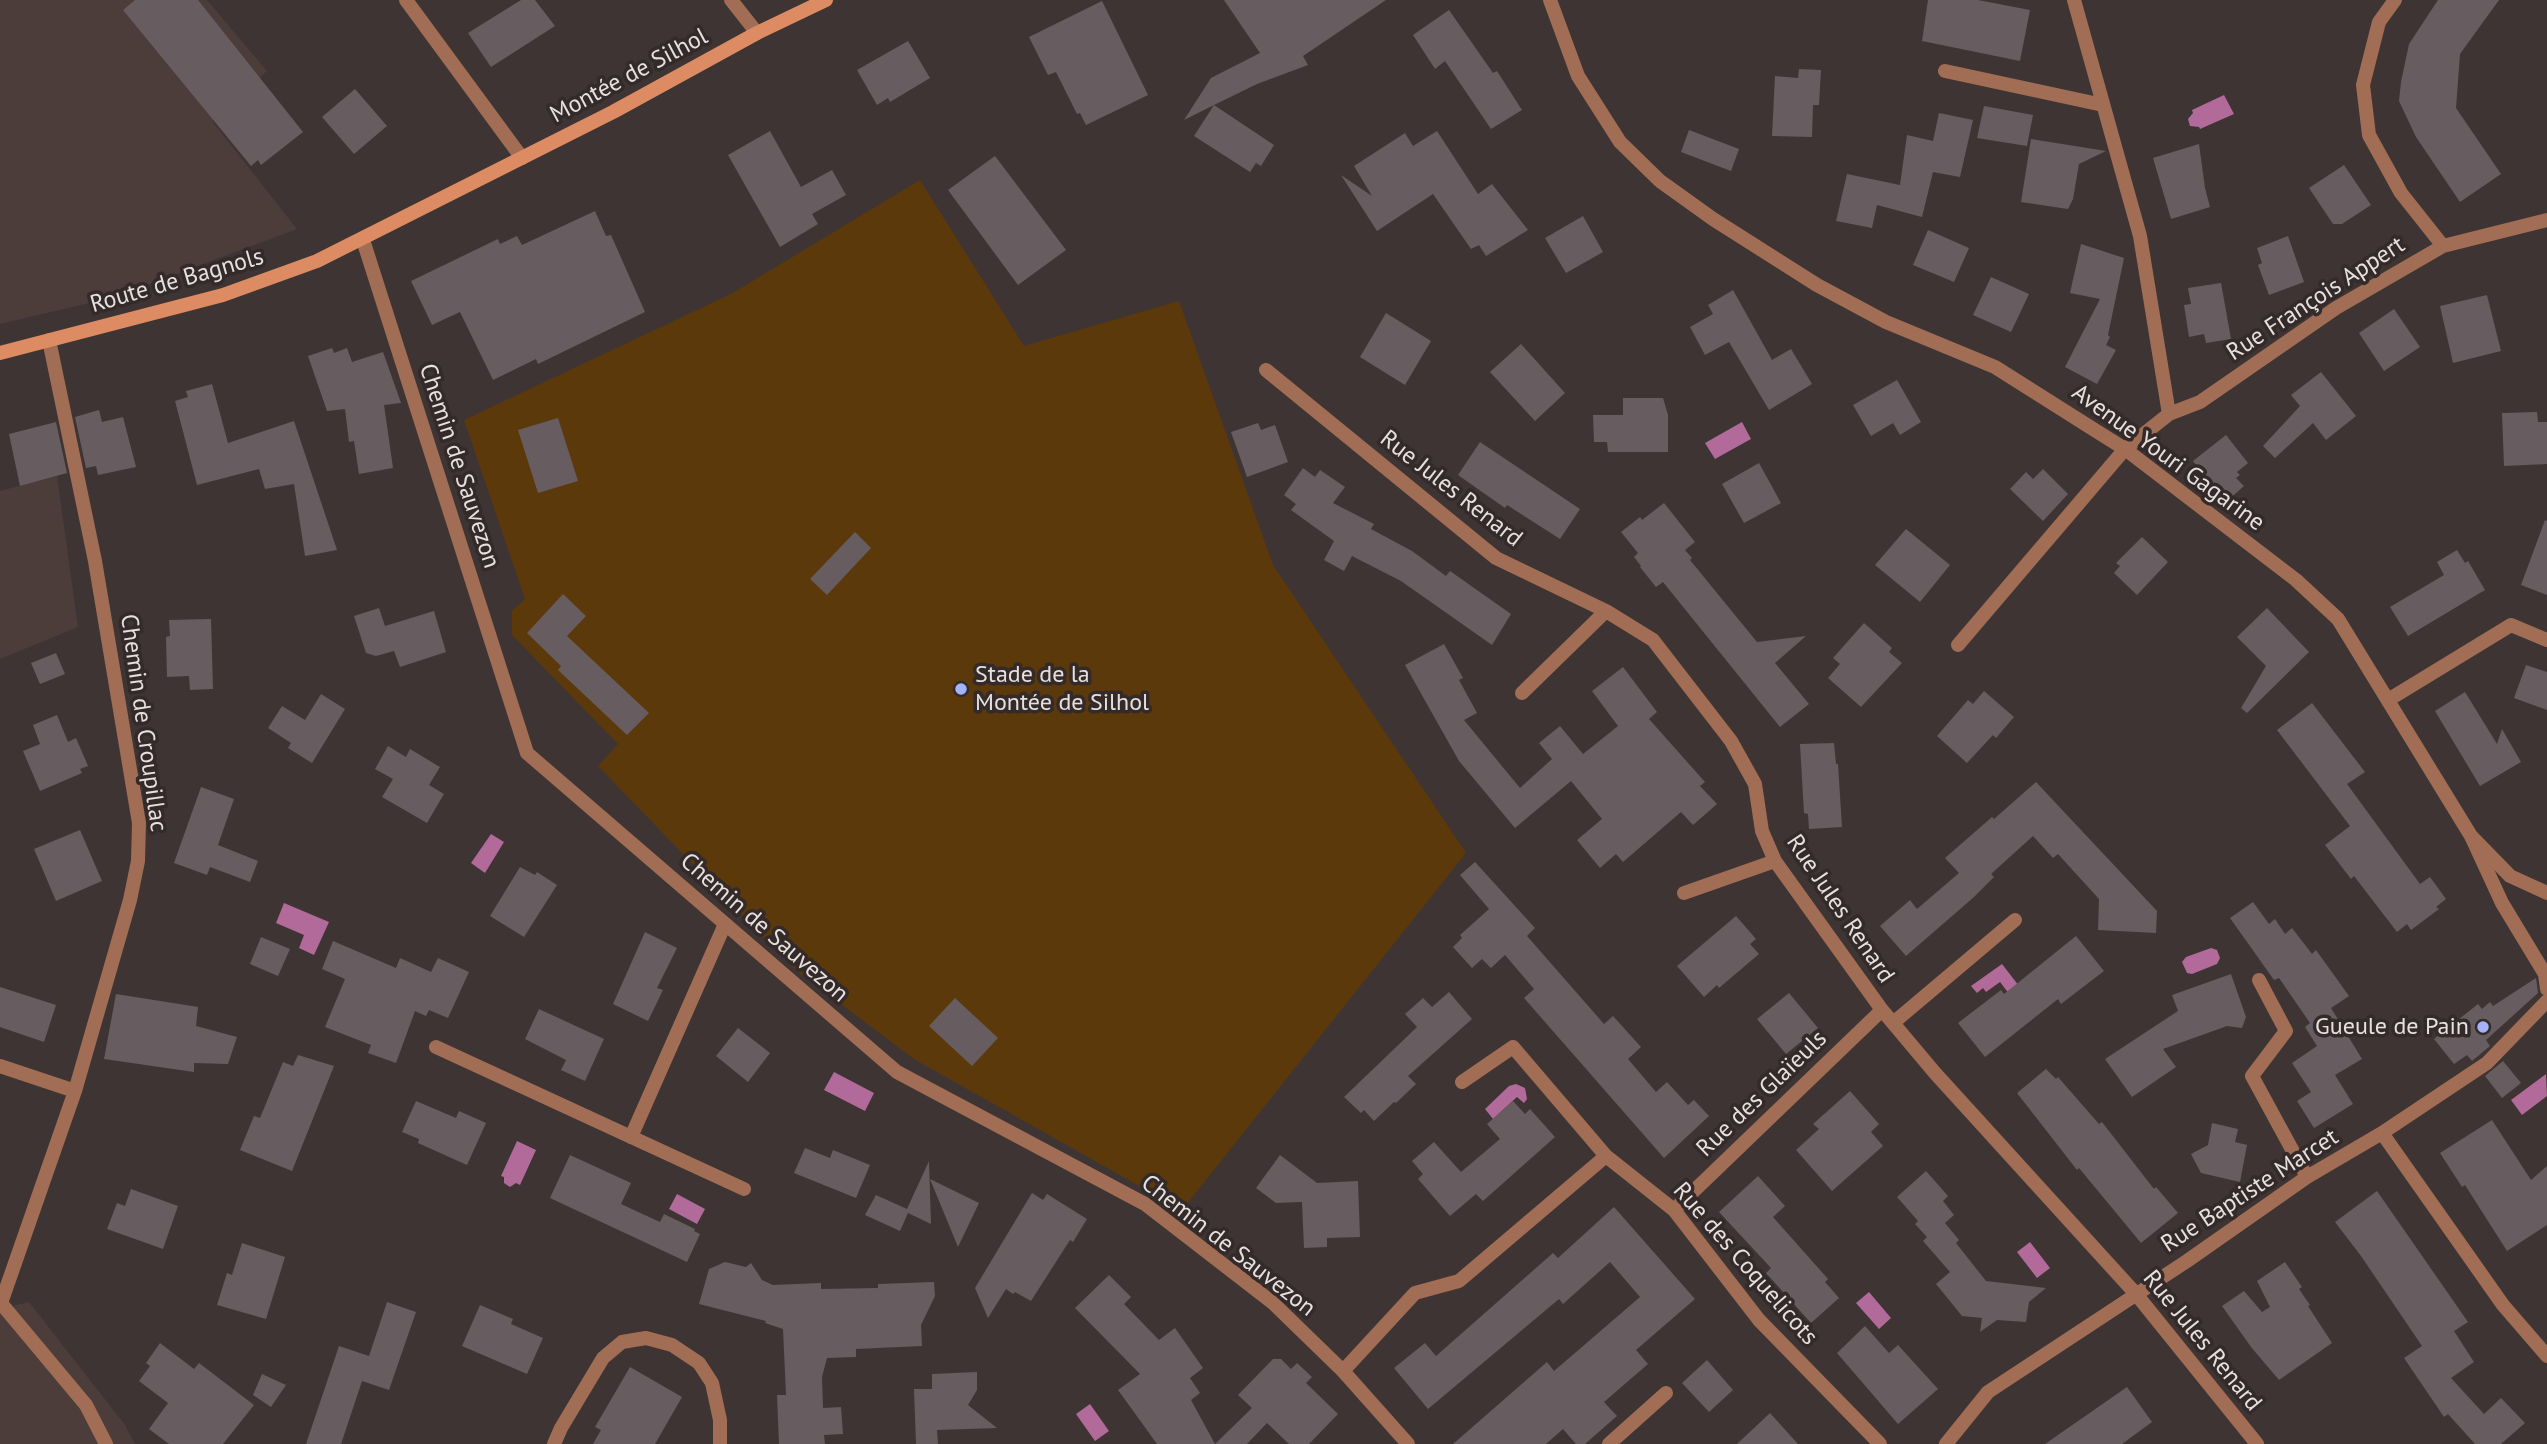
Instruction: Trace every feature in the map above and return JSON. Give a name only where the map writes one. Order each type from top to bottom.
[{"type":"main road","name":"Montée de Silhol","points":[[363,240],[613,112],[757,33],[826,0]]},
{"type":"main road","name":"Route de Bagnols","points":[[0,353],[223,295],[317,261],[363,240]]},
{"type":"street","points":[[406,0],[523,158]]},
{"type":"street","points":[[731,0],[757,33]]},
{"type":"street","name":"Avenue Youri Gagarine","points":[[1550,0],[1578,76],[1620,142],[1660,181],[1713,219],[1816,285],[1886,322],[1995,367],[2125,449],[2296,580],[2338,619],[2471,836],[2510,876],[2547,893]]},
{"type":"street","name":"Avenue Youri Gagarine","points":[[2074,0],[2140,236],[2169,414]]},
{"type":"street","points":[[2395,0],[2379,22],[2364,85],[2369,135],[2401,193],[2443,246]]},
{"type":"street","points":[[1945,71],[2103,104]]},
{"type":"street","name":"Rue François Appert","points":[[1958,645],[2125,449],[2169,414],[2200,402],[2336,308],[2443,246],[2547,220]]},
{"type":"street","name":"Chemin de Sauvezon","points":[[363,240],[527,753],[897,1072],[1144,1204],[1273,1303],[1343,1371],[1408,1444]]},
{"type":"street","name":"Chemin de Croupillac","points":[[0,1303],[75,1091],[130,900],[138,861],[139,823],[95,561],[49,340]]},
{"type":"street","name":"Rue Jules Renard","points":[[1266,370],[1496,558],[1606,611],[1653,640],[1731,741],[1755,784],[1762,831],[1775,861],[1882,1010],[1935,1073],[2136,1294],[2257,1444]]},
{"type":"street","points":[[1522,693],[1606,611]]},
{"type":"street","points":[[2388,700],[2511,625],[2547,640]]},
{"type":"street","points":[[2471,836],[2502,903],[2544,974],[2547,989]]},
{"type":"street","points":[[1684,893],[1775,861]]},
{"type":"street","points":[[1893,1023],[2015,920]]},
{"type":"street","points":[[632,1137],[725,925]]},
{"type":"street","points":[[2259,980],[2286,1031],[2252,1076],[2308,1177]]},
{"type":"street","name":"Rue Baptiste Marcet","points":[[1946,1444],[1988,1392],[2308,1177],[2382,1133],[2487,1063],[2547,1001]]},
{"type":"street","name":"Rue des Glaïeuls","points":[[1674,1210],[1882,1010]]},
{"type":"street","points":[[436,1047],[744,1189]]},
{"type":"street","name":"Rue des Coquelicots","points":[[1462,1082],[1513,1047],[1606,1156],[1674,1210],[1759,1320],[1880,1444]]},
{"type":"street","points":[[0,1066],[75,1091]]},
{"type":"street","points":[[2382,1133],[2504,1305],[2547,1356]]},
{"type":"street","points":[[1343,1371],[1415,1293],[1459,1281],[1606,1156]]},
{"type":"street","points":[[0,1303],[86,1405],[106,1444]]},
{"type":"street","points":[[554,1444],[603,1358],[622,1342],[646,1338],[672,1345],[699,1363],[712,1383],[720,1420],[720,1444]]},
{"type":"street","points":[[1609,1444],[1666,1392]]},
{"type":"shaded area","points":[[0,0],[207,0],[267,71],[212,121],[297,229],[115,297],[0,324]]},
{"type":"shaded area","points":[[2224,95],[2234,114],[2200,129],[2190,126],[2188,119],[2193,113],[2192,110]]},
{"type":"shaded area","name":"Stade de la Montée de Silhol","points":[[920,180],[1024,346],[1179,301],[1273,565],[1466,853],[1182,1210],[914,1059],[793,968],[598,766],[618,744],[512,635],[512,611],[525,599],[464,420],[731,294]]},
{"type":"shaded area","points":[[1742,422],[1751,439],[1715,459],[1705,443]]},
{"type":"shaded area","points":[[57,476],[78,627],[0,659],[0,491]]},
{"type":"shaded area","points":[[491,834],[504,842],[485,873],[471,863]]},
{"type":"shaded area","points":[[284,903],[329,922],[314,955],[299,948],[304,935],[276,923]]},
{"type":"shaded area","points":[[2211,948],[2217,950],[2220,958],[2217,964],[2192,974],[2187,973],[2182,962],[2186,957]]},
{"type":"shaded area","points":[[2002,964],[2026,995],[2016,1003],[2000,982],[1986,992],[1983,988],[1977,993],[1971,986]]},
{"type":"shaded area","points":[[834,1072],[874,1093],[865,1111],[824,1090]]},
{"type":"shaded area","points":[[2546,1074],[2547,1096],[2522,1115],[2511,1100]]},
{"type":"shaded area","points":[[1516,1084],[1525,1088],[1527,1099],[1524,1103],[1517,1097],[1493,1119],[1485,1109],[1509,1086]]},
{"type":"shaded area","points":[[517,1141],[536,1150],[520,1185],[516,1183],[510,1187],[504,1183],[504,1177],[501,1176]]},
{"type":"shaded area","points":[[677,1194],[705,1209],[697,1224],[669,1209]]},
{"type":"shaded area","points":[[2030,1242],[2050,1268],[2037,1278],[2017,1252]]},
{"type":"shaded area","points":[[1869,1292],[1891,1318],[1879,1329],[1856,1303]]},
{"type":"shaded area","points":[[29,1302],[125,1425],[135,1444],[0,1444],[0,1309]]},
{"type":"shaded area","points":[[1090,1404],[1109,1431],[1095,1441],[1076,1414]]},
{"type":"building","points":[[135,0],[198,0],[303,132],[261,165],[258,160],[251,166],[123,10]]},
{"type":"building","points":[[521,0],[535,0],[555,26],[491,67],[468,33]]},
{"type":"building","points":[[1224,0],[1386,0],[1303,56],[1308,65],[1257,84],[1184,120],[1211,78],[1260,53]]},
{"type":"building","points":[[1928,0],[1978,0],[2030,10],[2020,61],[1922,41]]},
{"type":"building","points":[[2438,0],[2499,0],[2460,54],[2456,108],[2501,174],[2460,202],[2416,137],[2399,101],[2409,44]]},
{"type":"building","points":[[1102,1],[1148,95],[1086,125],[1080,113],[1077,114],[1056,72],[1048,75],[1029,37]]},
{"type":"building","points":[[1449,10],[1493,73],[1497,71],[1522,110],[1491,129],[1445,61],[1435,69],[1413,35]]},
{"type":"building","points":[[908,41],[930,78],[890,102],[888,98],[877,105],[857,70]]},
{"type":"building","points":[[1799,69],[1821,70],[1819,105],[1813,105],[1812,137],[1772,136],[1775,76],[1798,78]]},
{"type":"building","points":[[355,89],[387,126],[354,154],[322,117]]},
{"type":"building","points":[[1214,105],[1274,145],[1261,166],[1256,163],[1250,172],[1194,136]]},
{"type":"building","points":[[1984,106],[2033,115],[2027,146],[1977,138]]},
{"type":"building","points":[[1939,113],[1973,120],[1960,177],[1933,172],[1922,217],[1877,205],[1872,228],[1836,221],[1847,174],[1900,185],[1907,135],[1933,141]]},
{"type":"building","points":[[1689,130],[1739,149],[1731,171],[1681,152]]},
{"type":"building","points":[[770,131],[801,187],[832,170],[846,195],[812,214],[818,224],[780,247],[728,155]]},
{"type":"building","points":[[1437,131],[1478,194],[1492,184],[1528,230],[1486,256],[1479,245],[1471,249],[1433,194],[1377,231],[1341,175],[1372,196],[1354,166],[1405,133],[1413,146]]},
{"type":"building","points":[[2031,139],[2106,151],[2079,164],[2073,199],[2068,209],[2021,202]]},
{"type":"building","points":[[2199,144],[2210,207],[2171,219],[2153,158]]},
{"type":"building","points":[[995,156],[1066,250],[1018,285],[948,190]]},
{"type":"building","points":[[2344,165],[2371,205],[2342,224],[2333,224],[2309,188]]},
{"type":"building","points":[[595,211],[606,236],[611,235],[645,312],[538,364],[536,359],[493,380],[460,312],[432,325],[411,281],[498,239],[500,244],[517,236],[522,245]]},
{"type":"building","points":[[1583,216],[1603,252],[1566,273],[1545,238]]},
{"type":"building","points":[[1928,230],[1969,248],[1954,282],[1913,265]]},
{"type":"building","points":[[2288,236],[2304,282],[2269,295],[2258,265],[2262,263],[2257,248]]},
{"type":"building","points":[[2081,244],[2124,258],[2108,335],[2110,337],[2106,345],[2116,350],[2097,384],[2065,367],[2100,299],[2070,293]]},
{"type":"building","points":[[1991,277],[2029,294],[2011,332],[1973,315]]},
{"type":"building","points":[[2221,283],[2231,339],[2206,343],[2204,334],[2189,337],[2184,305],[2191,304],[2188,288]]},
{"type":"building","points":[[1733,290],[1772,360],[1791,349],[1812,384],[1769,410],[1729,342],[1705,355],[1690,327],[1713,314],[1708,305]]},
{"type":"building","points":[[2487,295],[2501,351],[2453,363],[2440,306]]},
{"type":"building","points":[[2394,309],[2420,347],[2384,371],[2359,333]]},
{"type":"building","points":[[1386,313],[1431,341],[1405,385],[1360,357]]},
{"type":"building","points":[[1521,344],[1565,393],[1535,421],[1490,372]]},
{"type":"building","points":[[332,348],[334,353],[347,348],[352,362],[383,352],[401,403],[384,405],[393,468],[359,474],[354,441],[349,442],[345,409],[327,411],[308,356]]},
{"type":"building","points":[[2321,372],[2356,416],[2326,440],[2313,423],[2275,458],[2263,446],[2300,406],[2291,395]]},
{"type":"building","points":[[1897,380],[1921,422],[1900,435],[1893,423],[1871,436],[1853,405]]},
{"type":"building","points":[[212,384],[228,443],[294,421],[337,550],[305,556],[294,484],[265,489],[259,469],[197,485],[175,401],[188,397],[186,391]]},
{"type":"building","points":[[1623,398],[1663,398],[1668,415],[1668,452],[1608,452],[1607,442],[1594,442],[1593,415],[1623,415]]},
{"type":"building","points":[[99,410],[102,422],[123,417],[136,467],[98,475],[96,466],[86,468],[75,417]]},
{"type":"building","points":[[2537,412],[2538,422],[2547,422],[2547,464],[2504,466],[2502,413]]},
{"type":"building","points":[[558,418],[578,481],[538,493],[518,430]]},
{"type":"building","points":[[56,422],[67,473],[20,486],[9,434]]},
{"type":"building","points":[[1258,423],[1261,430],[1275,425],[1288,462],[1247,477],[1231,432]]},
{"type":"building","points":[[2226,435],[2248,463],[2237,472],[2240,475],[2236,478],[2244,486],[2226,502],[2193,461]]},
{"type":"building","points":[[1480,442],[1580,509],[1560,539],[1507,505],[1505,508],[1458,475]]},
{"type":"building","points":[[1759,463],[1781,503],[1744,523],[1722,484]]},
{"type":"building","points":[[1303,468],[1315,477],[1320,470],[1345,487],[1333,503],[1374,524],[1371,529],[1412,551],[1446,576],[1450,571],[1511,614],[1492,645],[1401,581],[1352,556],[1344,571],[1324,560],[1334,541],[1291,510],[1296,504],[1284,495]]},
{"type":"building","points":[[2043,469],[2068,494],[2043,521],[2010,489],[2026,472],[2033,479]]},
{"type":"building","points":[[1664,503],[1695,542],[1685,550],[1692,558],[1690,560],[1757,642],[1806,636],[1775,663],[1809,704],[1780,727],[1663,582],[1656,587],[1634,557],[1638,553],[1621,532]]},
{"type":"building","points":[[2545,520],[2547,521],[2547,595],[2521,585]]},
{"type":"building","points":[[1906,529],[1950,565],[1920,602],[1875,565]]},
{"type":"building","points":[[855,532],[871,548],[827,595],[810,579]]},
{"type":"building","points":[[2142,537],[2168,562],[2137,595],[2114,573],[2120,566],[2116,563]]},
{"type":"building","points":[[2457,550],[2465,563],[2468,561],[2485,590],[2408,636],[2390,607],[2444,575],[2437,562]]},
{"type":"building","points":[[563,594],[586,616],[567,636],[649,713],[627,735],[558,670],[561,666],[527,633]]},
{"type":"building","points":[[379,608],[385,626],[434,611],[446,652],[400,667],[394,651],[376,656],[366,653],[354,616]]},
{"type":"building","points":[[2267,608],[2309,652],[2247,713],[2241,708],[2266,666],[2237,637]]},
{"type":"building","points":[[211,619],[213,689],[190,690],[189,676],[167,677],[166,637],[170,636],[169,620]]},
{"type":"building","points":[[1864,623],[1892,648],[1889,652],[1902,663],[1861,707],[1828,678],[1840,664],[1833,658]]},
{"type":"building","points":[[1444,644],[1463,678],[1459,680],[1477,713],[1464,720],[1520,788],[1552,759],[1539,743],[1560,726],[1583,754],[1618,726],[1592,691],[1623,667],[1657,712],[1649,719],[1705,782],[1700,786],[1717,804],[1693,825],[1681,812],[1623,862],[1616,854],[1600,868],[1577,840],[1602,819],[1571,781],[1515,828],[1459,761],[1405,665]]},
{"type":"building","points":[[56,653],[65,674],[40,684],[31,663]]},
{"type":"building","points":[[2526,665],[2547,672],[2547,710],[2514,698]]},
{"type":"building","points":[[1984,691],[2014,717],[1996,738],[1993,735],[1967,763],[1937,736],[1968,700],[1973,704]]},
{"type":"building","points":[[2465,692],[2497,744],[2502,729],[2521,762],[2480,786],[2435,711]]},
{"type":"building","points":[[321,694],[345,709],[312,763],[288,748],[291,743],[268,728],[282,706],[305,720]]},
{"type":"building","points":[[2312,703],[2365,772],[2347,784],[2420,884],[2430,877],[2446,899],[2436,907],[2439,909],[2411,930],[2407,924],[2397,932],[2354,876],[2351,879],[2325,845],[2350,826],[2277,730]]},
{"type":"building","points":[[57,715],[68,742],[76,738],[88,766],[80,769],[82,773],[40,791],[23,751],[40,744],[33,725]]},
{"type":"building","points":[[1834,743],[1842,827],[1809,829],[1808,814],[1804,813],[1800,744]]},
{"type":"building","points":[[388,746],[406,757],[410,749],[440,767],[429,785],[444,794],[427,823],[382,797],[393,779],[375,769]]},
{"type":"building","points":[[2036,782],[2157,911],[2156,933],[2098,930],[2099,899],[2058,854],[2053,858],[2033,836],[1991,874],[1994,877],[1974,897],[1906,956],[1880,926],[1910,900],[1917,909],[1959,873],[1945,858]]},
{"type":"building","points":[[201,787],[234,799],[218,845],[258,861],[250,882],[210,867],[207,875],[174,863]]},
{"type":"building","points":[[80,830],[102,881],[56,901],[34,849]]},
{"type":"building","points":[[1475,862],[1535,928],[1527,936],[1604,1024],[1613,1016],[1641,1047],[1628,1059],[1656,1092],[1667,1082],[1688,1105],[1694,1100],[1709,1116],[1664,1158],[1524,998],[1534,989],[1505,955],[1491,968],[1482,959],[1472,968],[1453,947],[1462,938],[1460,935],[1489,909],[1460,875]]},
{"type":"building","points":[[520,867],[535,875],[537,872],[557,885],[524,937],[490,916]]},
{"type":"building","points":[[2253,902],[2269,924],[2275,919],[2285,934],[2292,928],[2312,954],[2316,950],[2349,996],[2331,1008],[2362,1059],[2335,1075],[2353,1104],[2314,1128],[2297,1101],[2311,1092],[2292,1063],[2317,1046],[2305,1027],[2310,1023],[2279,978],[2274,980],[2230,918]]},
{"type":"building","points":[[1736,916],[1756,939],[1750,944],[1759,954],[1719,988],[1717,985],[1704,997],[1677,966]]},
{"type":"building","points":[[645,932],[677,948],[657,988],[663,990],[648,1021],[613,1004]]},
{"type":"building","points":[[2076,936],[2104,971],[2061,1004],[2058,999],[1985,1057],[1958,1023],[2001,990],[2004,994]]},
{"type":"building","points":[[261,937],[290,949],[278,976],[250,964]]},
{"type":"building","points":[[333,941],[396,968],[400,958],[431,972],[438,958],[469,972],[448,1018],[429,1010],[426,1016],[415,1011],[396,1063],[368,1053],[371,1045],[325,1027],[345,979],[322,969]]},
{"type":"building","points":[[2231,974],[2246,1017],[2242,1028],[2227,1026],[2163,1049],[2176,1067],[2132,1097],[2105,1059],[2178,1011],[2172,995]]},
{"type":"building","points":[[2536,978],[2538,993],[2486,1040],[2490,1046],[2472,1061],[2467,1055],[2454,1064],[2434,1039],[2478,1004],[2482,1009],[2490,1002],[2493,1006]]},
{"type":"building","points":[[0,987],[56,1005],[44,1042],[0,1027]]},
{"type":"building","points":[[1449,992],[1472,1019],[1408,1076],[1416,1084],[1396,1103],[1374,1121],[1364,1110],[1361,1113],[1344,1097],[1417,1027],[1405,1014],[1423,998],[1432,1007]]},
{"type":"building","points":[[1789,993],[1818,1028],[1786,1054],[1757,1019]]},
{"type":"building","points":[[116,994],[198,1007],[196,1026],[237,1037],[228,1064],[194,1063],[194,1072],[104,1059]]},
{"type":"building","points":[[955,998],[998,1038],[972,1066],[929,1026]]},
{"type":"building","points":[[539,1009],[604,1039],[585,1081],[561,1070],[566,1060],[525,1039]]},
{"type":"building","points":[[738,1028],[770,1053],[748,1082],[716,1056]]},
{"type":"building","points":[[298,1055],[334,1066],[292,1171],[240,1150],[254,1116],[260,1118],[283,1062],[293,1066]]},
{"type":"building","points":[[2503,1061],[2521,1083],[2502,1098],[2485,1076]]},
{"type":"building","points":[[2046,1069],[2056,1079],[2058,1077],[2099,1124],[2102,1122],[2154,1189],[2156,1187],[2178,1213],[2141,1243],[2079,1168],[2077,1170],[2017,1093]]},
{"type":"building","points":[[1850,1091],[1879,1124],[1871,1132],[1883,1146],[1832,1191],[1796,1150],[1819,1129],[1813,1124]]},
{"type":"building","points":[[416,1101],[456,1118],[459,1111],[486,1123],[467,1165],[418,1143],[419,1139],[402,1132]]},
{"type":"building","points":[[1513,1101],[1525,1114],[1530,1109],[1555,1137],[1483,1201],[1476,1194],[1450,1216],[1418,1179],[1423,1174],[1412,1161],[1434,1142],[1461,1172],[1500,1139],[1487,1124]]},
{"type":"building","points":[[2492,1120],[2531,1180],[2547,1166],[2547,1225],[2507,1251],[2465,1185],[2462,1187],[2440,1153]]},
{"type":"building","points":[[2212,1123],[2238,1129],[2235,1142],[2247,1145],[2240,1182],[2201,1173],[2191,1154],[2208,1145]]},
{"type":"building","points":[[805,1148],[830,1158],[833,1150],[870,1165],[856,1198],[794,1173]]},
{"type":"building","points":[[570,1155],[631,1183],[621,1204],[660,1222],[664,1214],[695,1229],[694,1231],[700,1234],[687,1262],[550,1198]]},
{"type":"building","points":[[1280,1155],[1317,1183],[1358,1181],[1360,1237],[1327,1238],[1327,1247],[1304,1248],[1302,1202],[1276,1203],[1256,1188]]},
{"type":"building","points":[[929,1161],[931,1224],[908,1213],[900,1231],[865,1215],[876,1195],[907,1209]]},
{"type":"building","points":[[1926,1171],[1948,1196],[1943,1201],[1954,1215],[1945,1223],[1959,1240],[1956,1243],[1986,1281],[2046,1288],[2029,1302],[2026,1322],[1997,1320],[1980,1332],[1982,1318],[1962,1316],[1936,1284],[1950,1272],[1923,1241],[1927,1237],[1915,1224],[1918,1221],[1897,1197]]},
{"type":"building","points":[[1758,1176],[1785,1206],[1773,1217],[1828,1279],[1825,1282],[1839,1298],[1811,1323],[1766,1273],[1771,1268],[1719,1212]]},
{"type":"building","points":[[930,1179],[979,1203],[958,1247]]},
{"type":"building","points":[[131,1189],[178,1206],[163,1249],[107,1229],[117,1203],[125,1206]]},
{"type":"building","points":[[2377,1191],[2468,1322],[2454,1331],[2474,1362],[2451,1378],[2484,1414],[2501,1398],[2525,1423],[2501,1444],[2475,1444],[2448,1414],[2444,1417],[2404,1358],[2422,1346],[2335,1222]]},
{"type":"building","points":[[1032,1193],[1043,1200],[1047,1194],[1087,1219],[1073,1242],[1070,1240],[1031,1301],[1006,1289],[988,1318],[975,1288]]},
{"type":"building","points":[[1614,1207],[1695,1299],[1636,1350],[1648,1364],[1604,1402],[1617,1416],[1585,1444],[1576,1444],[1563,1429],[1546,1444],[1453,1444],[1547,1362],[1554,1371],[1640,1297],[1610,1262],[1563,1304],[1559,1299],[1428,1409],[1394,1368],[1425,1343],[1436,1356],[1553,1253],[1558,1258]]},
{"type":"building","points":[[242,1243],[285,1257],[266,1319],[217,1305],[227,1273],[232,1275]]},
{"type":"building","points":[[725,1262],[746,1267],[751,1263],[762,1280],[773,1285],[821,1283],[821,1289],[878,1288],[878,1284],[934,1282],[935,1296],[921,1325],[922,1346],[856,1349],[856,1357],[827,1358],[822,1377],[823,1408],[841,1407],[843,1434],[824,1435],[825,1444],[779,1444],[777,1395],[786,1395],[783,1329],[765,1323],[766,1321],[699,1304],[709,1269]]},
{"type":"building","points":[[2285,1262],[2302,1287],[2299,1289],[2310,1305],[2308,1306],[2332,1343],[2279,1380],[2222,1306],[2244,1291],[2262,1312],[2270,1307],[2257,1281]]},
{"type":"building","points":[[1109,1275],[1131,1297],[1124,1304],[1159,1340],[1175,1328],[1203,1368],[1190,1378],[1200,1393],[1191,1400],[1215,1444],[1157,1444],[1118,1390],[1140,1374],[1075,1308]]},
{"type":"building","points":[[387,1302],[416,1312],[389,1390],[362,1381],[341,1444],[306,1444],[339,1346],[369,1356]]},
{"type":"building","points":[[480,1305],[513,1319],[511,1324],[543,1338],[527,1374],[462,1346]]},
{"type":"building","points":[[1865,1326],[1889,1353],[1898,1345],[1938,1389],[1898,1424],[1837,1353]]},
{"type":"building","points":[[160,1343],[194,1369],[199,1363],[254,1405],[223,1444],[169,1444],[149,1429],[168,1403],[139,1381],[150,1366],[146,1363]]},
{"type":"building","points":[[1273,1359],[1281,1359],[1291,1369],[1297,1363],[1312,1377],[1306,1383],[1338,1414],[1309,1444],[1289,1444],[1267,1423],[1247,1444],[1215,1444],[1252,1408],[1238,1395]]},
{"type":"building","points":[[1707,1360],[1733,1390],[1709,1412],[1682,1383]]},
{"type":"building","points":[[630,1367],[682,1397],[655,1444],[593,1444],[601,1430],[595,1427]]},
{"type":"building","points":[[977,1372],[977,1390],[968,1405],[997,1428],[937,1430],[938,1444],[916,1444],[914,1389],[932,1389],[932,1374]]},
{"type":"building","points":[[262,1374],[286,1385],[271,1407],[253,1395]]},
{"type":"building","points":[[2127,1387],[2152,1422],[2122,1444],[2045,1444]]},
{"type":"building","points":[[1770,1413],[1798,1444],[1737,1444]]},
{"type":"place","name":"Stade de la Montée de Silhol","points":[[961,689]]},
{"type":"place","name":"Gueule de Pain","points":[[2483,1027]]}]
